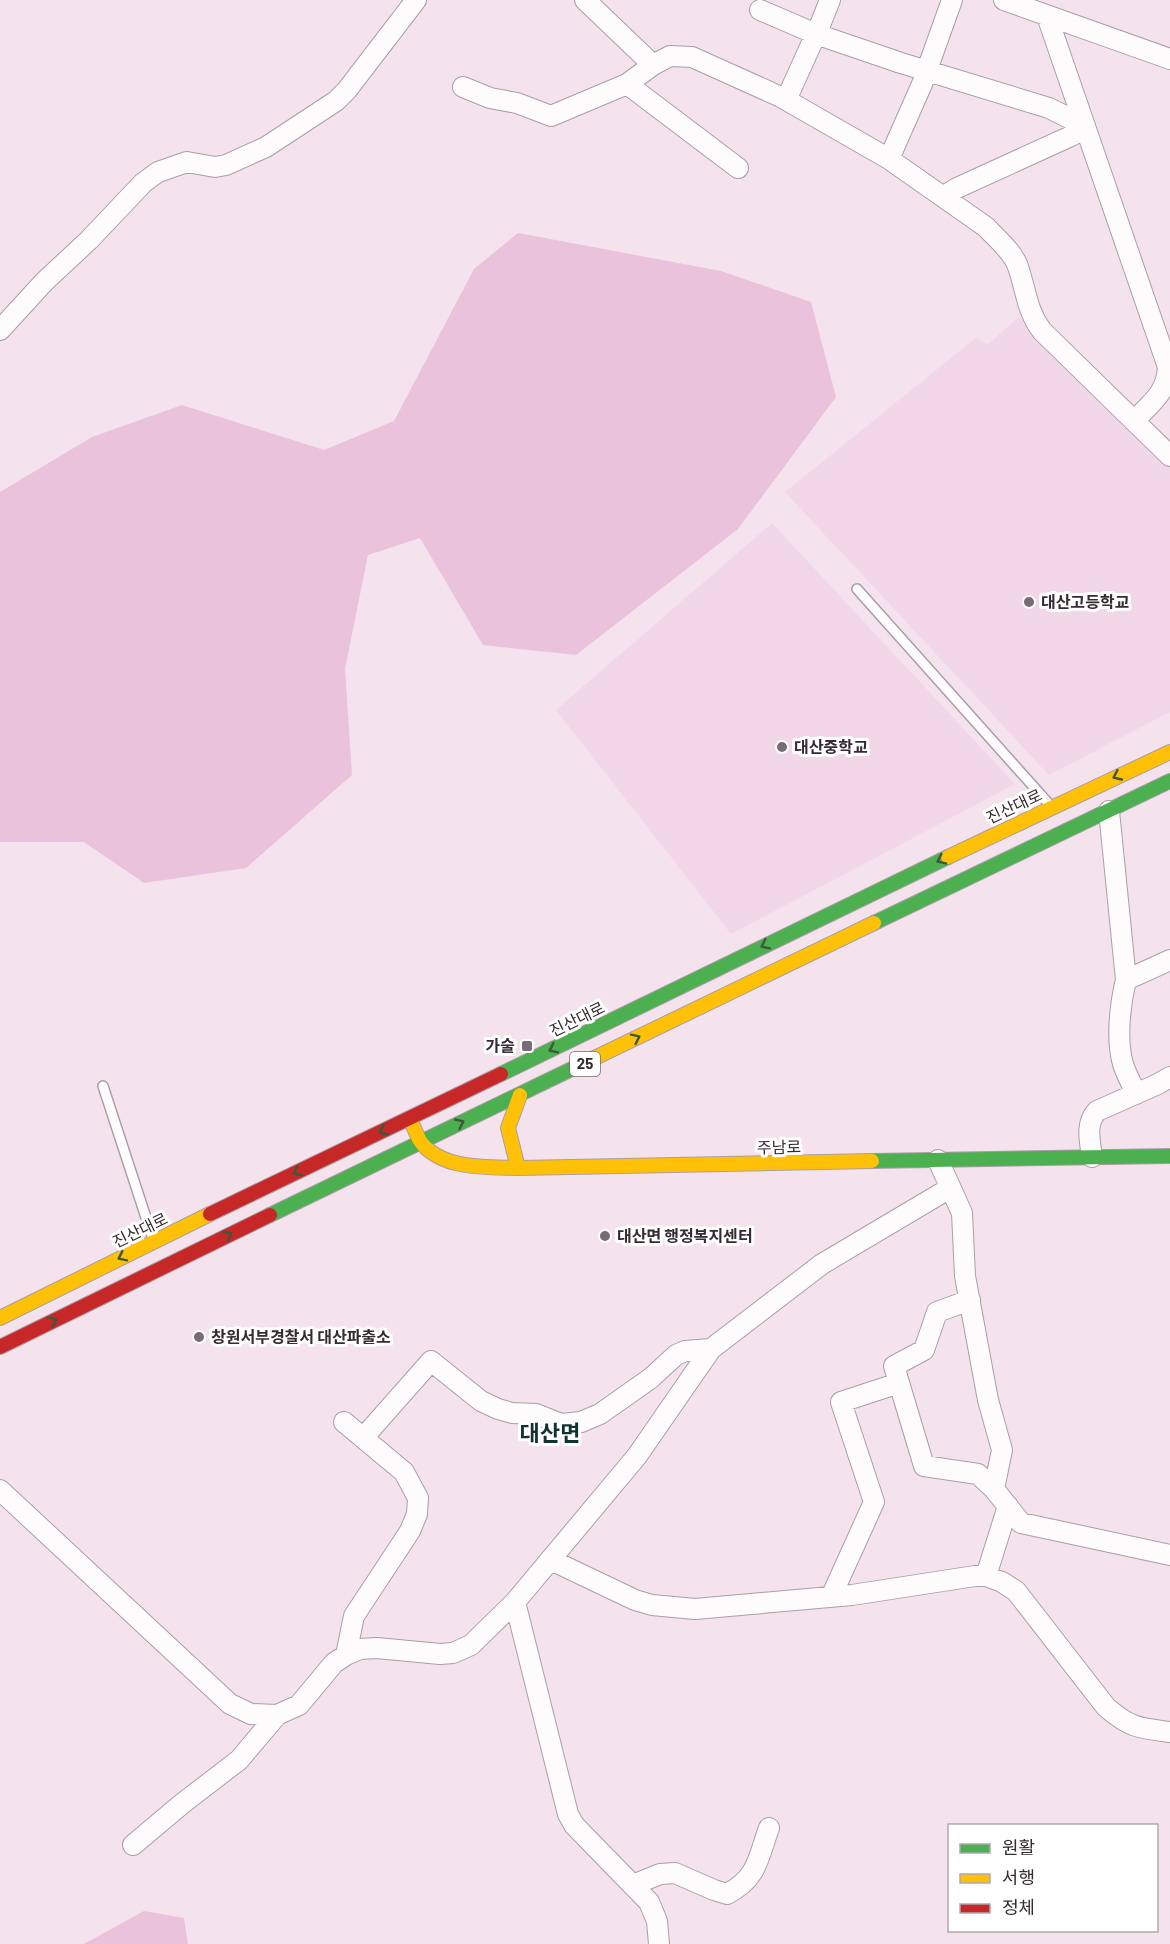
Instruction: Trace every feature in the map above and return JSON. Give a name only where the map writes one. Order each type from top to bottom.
[{"type":"main road","name":"진산대로","points":[[0,1318],[159,1254],[520,1095],[723,995],[1059,819],[1170,752]]},
{"type":"main road","name":"진산대로","points":[[0,1347],[159,1254],[410,1117],[1059,819],[1109,811],[1170,782]]},
{"type":"main road","points":[[518,1168],[508,1128],[520,1095]]},
{"type":"main road","points":[[410,1117],[420,1141]]},
{"type":"main road","name":"주남로","points":[[420,1141],[437,1155],[452,1161],[472,1165],[518,1168],[1170,1156]]},
{"type":"street","points":[[0,330],[44,282],[89,240],[143,183],[158,172],[187,162],[215,167],[226,165],[266,147],[336,101],[416,0]]},
{"type":"street","points":[[585,0],[653,65]]},
{"type":"street","points":[[786,100],[830,0]]},
{"type":"street","points":[[889,159],[927,71],[952,0]]},
{"type":"street","points":[[1004,0],[1170,59]]},
{"type":"street","points":[[760,10],[816,34],[1048,108],[1085,126]]},
{"type":"street","points":[[1047,16],[1168,367],[1168,378],[1164,388],[1134,421]]},
{"type":"street","points":[[463,87],[490,98],[517,103],[551,116],[627,84],[670,56],[692,57],[786,100],[889,159],[986,227],[1010,252],[1016,262],[1033,318],[1042,331],[1170,456]]},
{"type":"street","points":[[627,84],[738,168]]},
{"type":"street","points":[[944,196],[1071,136],[1085,126]]},
{"type":"street","points":[[1109,811],[1126,980],[1121,999],[1122,1063],[1136,1094]]},
{"type":"street","points":[[1126,980],[1170,960]]},
{"type":"street","points":[[1092,1157],[1089,1130],[1092,1117],[1097,1111],[1170,1077]]},
{"type":"street","points":[[938,1160],[962,1213],[965,1276],[969,1300],[988,1400],[1002,1450],[994,1489]]},
{"type":"street","points":[[133,1845],[239,1760],[277,1715],[299,1705],[334,1663],[346,1655],[360,1649],[377,1648],[440,1654],[453,1653],[471,1645],[515,1602],[637,1456],[711,1348],[822,1264],[950,1188]]},
{"type":"street","points":[[969,1300],[937,1312],[924,1350],[894,1365],[924,1466],[978,1474],[994,1489],[1021,1523],[1170,1555]]},
{"type":"street","points":[[363,1438],[431,1362],[481,1401],[498,1409],[512,1413],[536,1414],[561,1424],[581,1422],[600,1414],[651,1378],[676,1355],[685,1351],[711,1348]]},
{"type":"street","points":[[831,1597],[873,1502],[841,1402],[899,1383]]},
{"type":"street","points":[[344,1422],[404,1472],[418,1498],[417,1514],[410,1531],[354,1616],[346,1655]]},
{"type":"street","points":[[0,1490],[230,1704],[251,1714],[277,1715]]},
{"type":"street","points":[[986,1576],[1008,1506]]},
{"type":"street","points":[[551,1560],[635,1600],[652,1605],[695,1609],[831,1597],[986,1576],[1016,1591],[1106,1707],[1122,1721],[1138,1728],[1170,1732]]},
{"type":"street","points":[[515,1602],[568,1814],[574,1825],[649,1902],[657,1921],[659,1944]]},
{"type":"street","points":[[633,1885],[660,1874],[675,1873],[728,1894],[742,1886],[752,1875],[769,1828]]},
{"type":"lane","points":[[857,589],[1059,819]]},
{"type":"lane","points":[[103,1086],[159,1254]]},
{"type":"shaded area","points":[[518,233],[721,271],[811,302],[836,397],[738,529],[576,655],[483,645],[420,538],[368,555],[345,669],[352,775],[246,868],[144,883],[84,842],[0,842],[0,492],[92,437],[182,405],[324,450],[394,421],[474,269]]},
{"type":"shaded area","name":"대산고등학교","points":[[1019,317],[1170,464],[1170,712],[1049,775],[785,492],[977,337],[987,345]]},
{"type":"shaded area","name":"대산중학교","points":[[772,523],[1015,784],[731,934],[556,710]]},
{"type":"shaded area","points":[[144,1911],[184,1918],[188,1944],[84,1944]]},
{"type":"traffic: fast","points":[[874,923],[1170,781]]},
{"type":"traffic: fast","points":[[501,1074],[948,857]]},
{"type":"traffic: fast","points":[[270,1215],[580,1065]]},
{"type":"traffic: fast","points":[[872,1161],[1170,1156]]},
{"type":"traffic: slow","points":[[948,857],[1170,752]]},
{"type":"traffic: slow","points":[[580,1065],[874,923]]},
{"type":"traffic: slow","points":[[518,1168],[508,1128],[520,1095]]},
{"type":"traffic: slow","points":[[412,1124],[420,1141],[429,1150],[452,1162],[479,1167],[872,1161]]},
{"type":"traffic: slow","points":[[0,1318],[210,1214]]},
{"type":"traffic: jam","points":[[210,1214],[501,1074]]},
{"type":"traffic: jam","points":[[0,1347],[270,1215]]},
{"type":"place","name":"대산고등학교","points":[[1029,602]]},
{"type":"place","name":"대산중학교","points":[[782,747]]},
{"type":"place","name":"가술","points":[[527,1046]]},
{"type":"place","name":"대산면 행정복지센터","points":[[605,1236]]},
{"type":"place","name":"창원서부경찰서 대산파출소","points":[[199,1337]]},
{"type":"district","name":"대산면","points":[[550,1433]]}]
